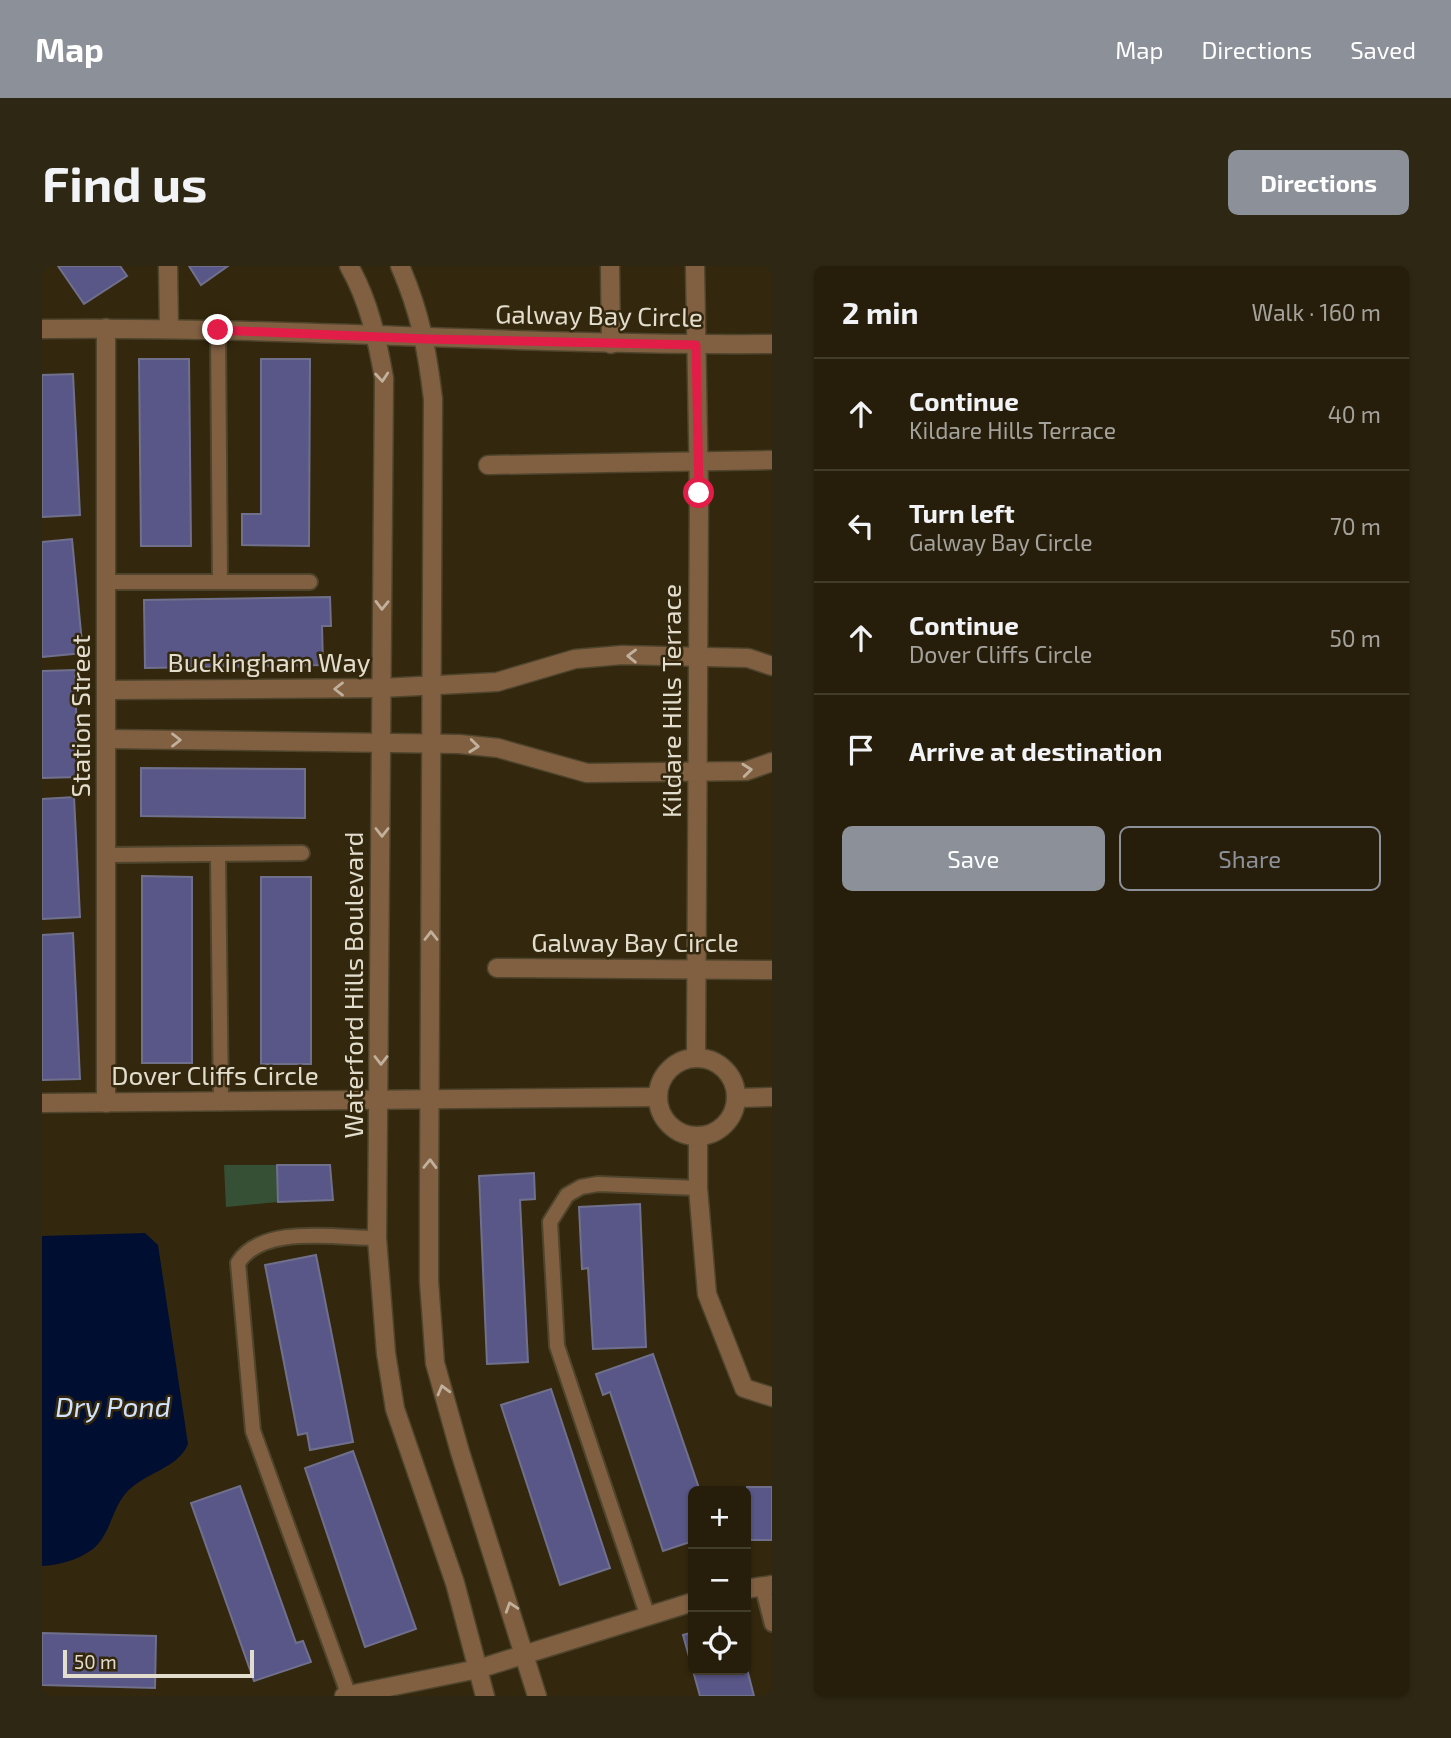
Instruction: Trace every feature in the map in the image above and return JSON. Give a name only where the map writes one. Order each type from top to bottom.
[{"type":"street","points":[[168,266],[169,328]]},
{"type":"street","name":"Waterford Hills Boulevard","points":[[349,266],[360,286],[376,336],[384,378],[377,1238],[386,1353],[395,1409],[455,1583],[485,1696]]},
{"type":"street","points":[[400,266],[413,296],[426,339],[433,399],[429,1282],[435,1363],[460,1452],[527,1655],[537,1696]]},
{"type":"street","points":[[610,266],[611,344]]},
{"type":"street","name":"Kildare Hills Terrace","points":[[695,266],[698,462],[696,1058]]},
{"type":"street","name":"Station Street","points":[[106,328],[106,1103]]},
{"type":"street","points":[[42,329],[169,328],[426,339]]},
{"type":"street","name":"Galway Bay Circle","points":[[426,339],[611,344],[772,344]]},
{"type":"street","points":[[488,465],[772,460]]},
{"type":"street","name":"Buckingham Way","points":[[107,690],[381,688],[496,682],[575,659],[622,655],[748,658],[772,666]]},
{"type":"street","points":[[108,739],[432,743],[498,748],[587,773],[746,771],[772,762]]},
{"type":"street","name":"Galway Bay Circle","points":[[497,968],[772,970]]},
{"type":"street","points":[[696,1058],[719,1065],[728,1074],[736,1098],[729,1119],[721,1128],[698,1136],[674,1128],[660,1108],[658,1097],[666,1073],[674,1065],[696,1058]]},
{"type":"street","points":[[431,1098],[658,1097]]},
{"type":"street","points":[[736,1098],[772,1097]]},
{"type":"street","name":"Dover Cliffs Circle","points":[[42,1103],[221,1103],[431,1098]]},
{"type":"street","points":[[698,1136],[698,1188],[707,1294],[744,1388],[772,1397]]},
{"type":"street","points":[[347,1696],[478,1669],[688,1603]]},
{"type":"lane","points":[[218,330],[220,582]]},
{"type":"lane","points":[[107,582],[310,582]]},
{"type":"lane","points":[[108,855],[218,856],[302,853]]},
{"type":"lane","points":[[218,856],[221,1103]]},
{"type":"lane","points":[[647,1614],[557,1346],[550,1222],[567,1195],[581,1187],[598,1184],[698,1188]]},
{"type":"lane","points":[[347,1696],[253,1431],[238,1263],[246,1250],[260,1242],[280,1237],[377,1238]]},
{"type":"lane","points":[[760,1586],[772,1624]]},
{"type":"green space","points":[[224,1165],[277,1165],[278,1202],[226,1207]]},
{"type":"water","name":"Dry Pond","points":[[145,1233],[158,1245],[188,1444],[176,1459],[141,1480],[126,1493],[104,1536],[93,1549],[69,1561],[42,1566],[42,1236]]},
{"type":"building","points":[[58,266],[120,266],[127,276],[84,304]]},
{"type":"building","points":[[189,266],[228,266],[201,285]]},
{"type":"building","points":[[139,359],[189,359],[191,546],[141,546]]},
{"type":"building","points":[[261,359],[310,359],[309,546],[242,545],[242,514],[261,514]]},
{"type":"building","points":[[73,374],[80,515],[42,517],[42,375]]},
{"type":"building","points":[[72,539],[83,653],[42,657],[42,542]]},
{"type":"building","points":[[330,597],[331,626],[322,626],[323,665],[145,668],[144,600]]},
{"type":"building","points":[[75,670],[78,777],[42,778],[42,671]]},
{"type":"building","points":[[141,768],[305,769],[305,818],[141,816]]},
{"type":"building","points":[[74,797],[80,917],[42,919],[42,799]]},
{"type":"building","points":[[142,876],[192,877],[192,1063],[142,1063]]},
{"type":"building","points":[[261,877],[311,877],[311,1064],[261,1064]]},
{"type":"building","points":[[73,933],[80,1079],[42,1080],[42,935]]},
{"type":"building","points":[[277,1165],[330,1165],[333,1200],[278,1202]]},
{"type":"building","points":[[534,1173],[535,1199],[520,1200],[528,1362],[487,1364],[479,1176]]},
{"type":"building","points":[[640,1204],[646,1347],[593,1349],[588,1268],[582,1269],[579,1207]]},
{"type":"building","points":[[316,1255],[353,1442],[310,1450],[307,1433],[298,1435],[265,1265]]},
{"type":"building","points":[[653,1354],[698,1486],[688,1486],[688,1543],[663,1551],[610,1392],[603,1395],[596,1374]]},
{"type":"building","points":[[551,1389],[610,1568],[560,1585],[501,1405]]},
{"type":"building","points":[[353,1451],[416,1629],[365,1647],[305,1468]]},
{"type":"building","points":[[240,1486],[296,1643],[303,1641],[311,1662],[254,1681],[191,1503]]},
{"type":"building","points":[[751,1487],[772,1487],[772,1540],[751,1540]]},
{"type":"building","points":[[42,1633],[156,1636],[155,1688],[42,1685]]},
{"type":"building","points":[[688,1634],[688,1653],[683,1635]]},
{"type":"building","points":[[694,1675],[749,1675],[754,1696],[700,1696]]},
{"type":"route","points":[[218,330],[426,339],[696,345],[699,493]]}]
